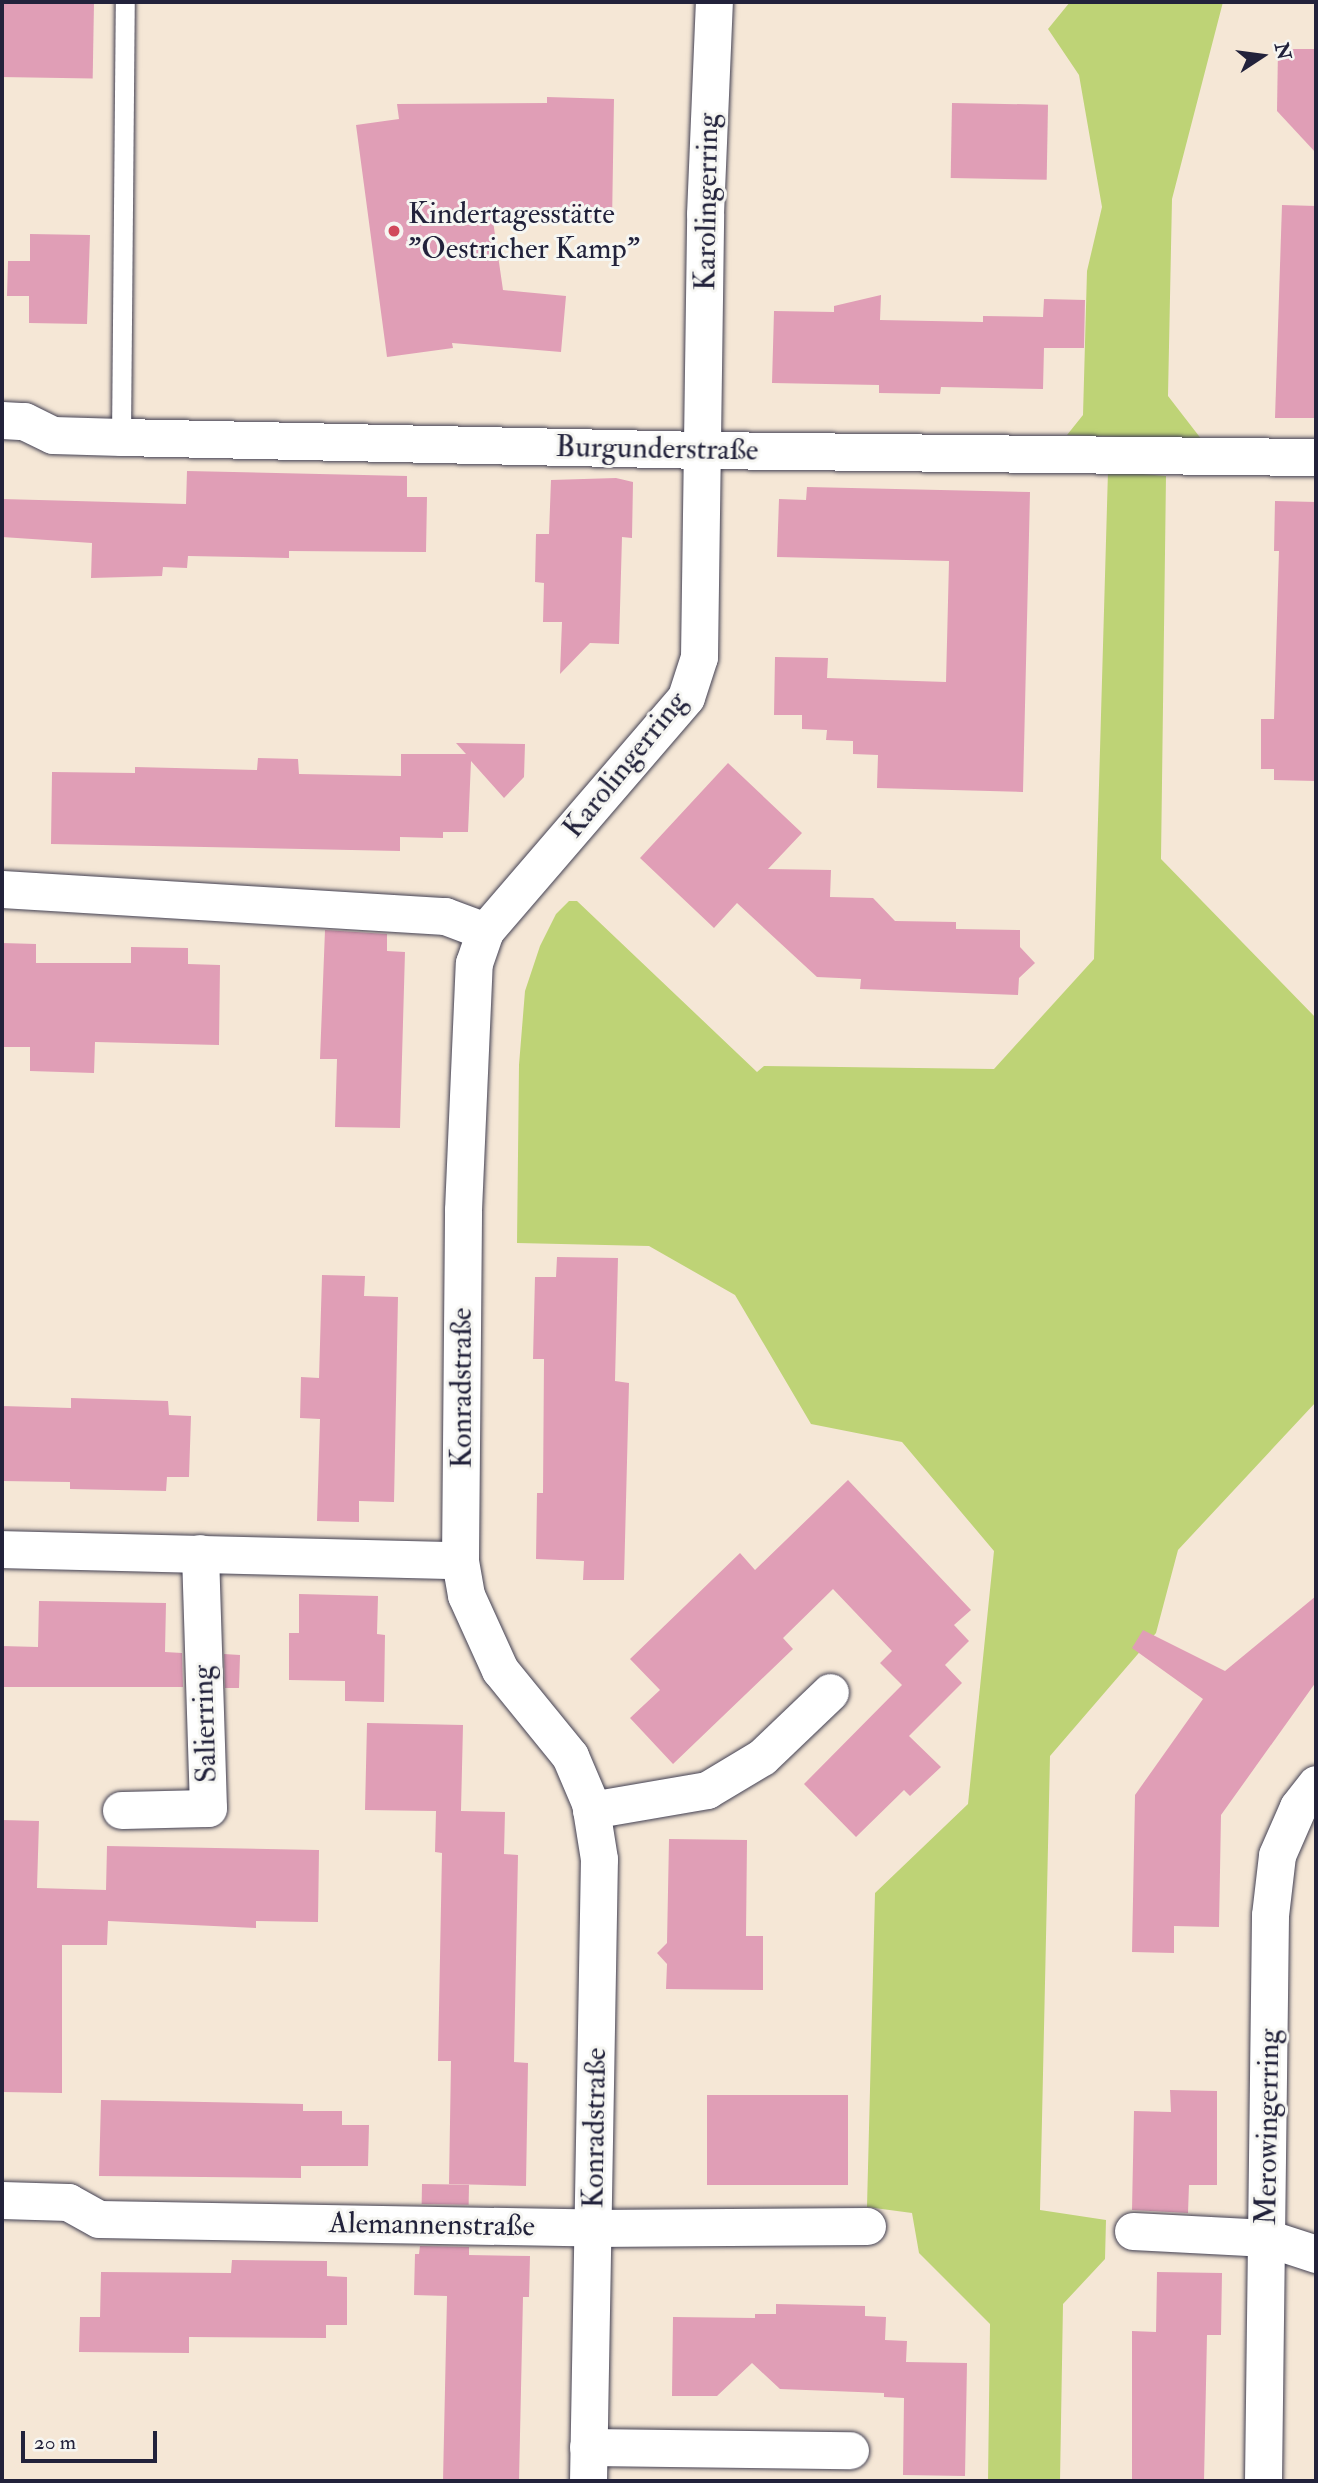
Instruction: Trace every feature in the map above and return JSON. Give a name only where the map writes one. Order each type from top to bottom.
[{"type":"street","name":"Karolingerring","points":[[485,931],[686,697],[699,657],[704,450],[705,214],[714,2]]},
{"type":"street","name":"Burgunderstraße","points":[[2,420],[24,421],[53,435],[121,437],[704,450],[1316,457]]},
{"type":"street","points":[[2,889],[445,916],[485,931]]},
{"type":"street","name":"Konradstraße","points":[[485,931],[474,963],[464,1183],[460,1560],[466,1595],[500,1670],[569,1756],[591,1810],[599,1859],[588,2464],[850,2450]]},
{"type":"street","points":[[2,1549],[460,1560]]},
{"type":"street","name":"Salierring","points":[[121,1810],[208,1808],[201,1553]]},
{"type":"street","points":[[591,1810],[707,1790],[762,1757],[830,1692]]},
{"type":"street","name":"Merowingerring","points":[[1263,2481],[1270,1915],[1277,1855],[1298,1807],[1316,1784]]},
{"type":"street","name":"Alemannenstraße","points":[[2,2200],[68,2202],[99,2219],[592,2228],[867,2226]]},
{"type":"street","points":[[1133,2231],[1267,2238],[1316,2254]]},
{"type":"lane","points":[[121,437],[125,2]]},
{"type":"green space","points":[[1070,2],[1223,2],[1172,199],[1168,396],[1202,440],[1067,435],[1083,415],[1087,271],[1102,207],[1079,75],[1048,29]]},
{"type":"green space","points":[[1108,471],[1166,476],[1161,859],[1316,1018],[1316,1402],[1178,1550],[1156,1633],[1050,1756],[1040,2210],[1106,2220],[1105,2259],[1063,2304],[1060,2481],[988,2481],[990,2324],[919,2253],[912,2213],[867,2207],[875,1893],[968,1804],[994,1551],[902,1442],[811,1424],[735,1295],[649,1246],[517,1243],[519,1065],[525,991],[540,946],[556,914],[569,901],[577,901],[757,1072],[764,1066],[994,1069],[1094,959]]},
{"type":"building","points":[[2,2],[94,4],[93,79],[2,77]]},
{"type":"building","points":[[1278,49],[1316,49],[1316,153],[1277,111]]},
{"type":"building","points":[[547,97],[614,99],[612,223],[493,221],[503,290],[566,296],[561,352],[452,343],[453,348],[387,357],[356,125],[399,119],[397,104],[547,103]]},
{"type":"building","points":[[952,103],[1048,105],[1047,180],[951,178]]},
{"type":"building","points":[[1282,205],[1316,206],[1316,418],[1275,418]]},
{"type":"building","points":[[30,234],[90,235],[87,324],[29,323],[29,296],[7,296],[8,261],[30,261]]},
{"type":"building","points":[[881,295],[880,320],[983,322],[983,316],[1043,317],[1044,299],[1085,300],[1084,348],[1044,348],[1043,389],[941,387],[940,394],[879,393],[879,385],[772,383],[774,311],[834,312],[834,306]]},
{"type":"building","points":[[187,471],[407,476],[407,497],[427,497],[426,552],[289,551],[289,558],[188,556],[187,568],[163,567],[162,576],[91,578],[92,543],[2,537],[2,499],[186,504]]},
{"type":"building","points":[[616,478],[633,482],[632,538],[622,537],[619,644],[590,643],[560,674],[562,622],[543,622],[544,583],[535,582],[536,534],[549,534],[551,480]]},
{"type":"building","points":[[807,487],[1030,492],[1023,792],[877,788],[878,755],[853,754],[853,741],[826,740],[827,730],[802,729],[802,715],[774,715],[775,657],[828,658],[827,678],[946,682],[949,561],[777,557],[779,499],[806,500]]},
{"type":"building","points":[[1275,501],[1316,502],[1316,781],[1274,780],[1274,769],[1261,769],[1261,719],[1274,719],[1279,551],[1274,551]]},
{"type":"building","points":[[456,743],[525,744],[524,777],[504,798],[471,761],[468,832],[443,832],[443,838],[400,837],[400,851],[51,844],[52,772],[135,773],[135,767],[257,770],[258,758],[298,759],[299,774],[401,776],[401,754],[466,754]]},
{"type":"building","points":[[728,763],[802,833],[768,869],[831,870],[830,897],[873,898],[895,921],[956,922],[956,929],[1020,930],[1020,947],[1035,963],[1019,978],[1018,995],[860,989],[861,979],[817,977],[737,903],[714,928],[640,858]]},
{"type":"building","points":[[325,930],[387,934],[387,951],[405,952],[400,1128],[335,1127],[337,1059],[320,1059]]},
{"type":"building","points":[[2,943],[36,944],[36,963],[131,963],[131,947],[188,948],[188,964],[220,965],[219,1045],[95,1042],[94,1073],[30,1071],[30,1047],[2,1047]]},
{"type":"building","points":[[557,1257],[618,1258],[615,1381],[629,1383],[624,1580],[583,1580],[584,1561],[536,1559],[537,1493],[543,1493],[544,1359],[533,1359],[535,1277],[556,1277]]},
{"type":"building","points":[[322,1275],[365,1276],[364,1296],[398,1297],[394,1502],[359,1501],[359,1522],[317,1521],[320,1419],[300,1418],[301,1377],[319,1378]]},
{"type":"building","points":[[71,1398],[168,1401],[169,1415],[191,1416],[189,1477],[167,1477],[166,1491],[70,1489],[70,1482],[2,1481],[2,1406],[71,1408]]},
{"type":"building","points":[[848,1480],[971,1610],[954,1625],[969,1641],[945,1665],[962,1683],[909,1736],[941,1767],[910,1796],[904,1790],[856,1837],[804,1784],[902,1685],[880,1663],[892,1651],[833,1589],[783,1638],[793,1649],[673,1764],[630,1718],[660,1690],[630,1659],[740,1553],[755,1570]]},
{"type":"building","points":[[299,1594],[378,1596],[377,1634],[385,1635],[384,1702],[345,1701],[345,1681],[289,1680],[289,1633],[299,1633]]},
{"type":"building","points":[[1316,1596],[1316,1682],[1221,1815],[1219,1927],[1174,1926],[1174,1953],[1132,1952],[1135,1795],[1203,1699],[1132,1648],[1143,1630],[1225,1671]]},
{"type":"building","points":[[39,1601],[166,1603],[165,1652],[182,1653],[183,1687],[2,1687],[2,1646],[38,1647]]},
{"type":"building","points":[[224,1654],[240,1655],[239,1688],[225,1688]]},
{"type":"building","points":[[367,1723],[463,1725],[461,1811],[505,1812],[504,1854],[518,1855],[514,2062],[528,2063],[526,2186],[449,2184],[451,2061],[438,2061],[442,1853],[435,1852],[436,1811],[365,1810]]},
{"type":"building","points":[[2,1820],[39,1821],[37,1888],[106,1890],[107,1846],[319,1850],[318,1922],[256,1921],[256,1928],[108,1921],[107,1945],[62,1945],[62,2093],[2,2092]]},
{"type":"building","points":[[669,1839],[747,1840],[746,1936],[763,1936],[763,1990],[666,1989],[667,1964],[657,1953],[667,1943]]},
{"type":"building","points":[[1170,2090],[1217,2091],[1217,2185],[1189,2185],[1188,2213],[1132,2210],[1134,2111],[1171,2112]]},
{"type":"building","points":[[707,2095],[848,2095],[848,2185],[707,2185]]},
{"type":"building","points":[[101,2100],[303,2104],[303,2111],[342,2111],[342,2125],[369,2125],[368,2166],[301,2166],[301,2178],[99,2176]]},
{"type":"building","points":[[422,2184],[469,2185],[469,2205],[422,2204]]},
{"type":"building","points":[[420,2246],[469,2247],[469,2255],[530,2256],[529,2297],[523,2297],[519,2481],[443,2481],[447,2296],[414,2295],[415,2254],[419,2254]]},
{"type":"building","points":[[232,2260],[327,2261],[327,2276],[347,2277],[347,2325],[326,2325],[326,2338],[189,2337],[189,2353],[79,2352],[80,2317],[100,2317],[101,2272],[231,2273]]},
{"type":"building","points":[[1157,2272],[1222,2273],[1221,2335],[1207,2335],[1204,2481],[1132,2481],[1132,2331],[1156,2332]]},
{"type":"building","points":[[776,2304],[865,2306],[865,2316],[886,2317],[885,2340],[907,2341],[906,2362],[967,2363],[965,2476],[903,2475],[904,2398],[884,2397],[884,2393],[780,2389],[752,2363],[717,2396],[672,2396],[673,2317],[755,2318],[755,2314],[776,2314]]},
{"type":"place","name":"Kindertagesstätte \"Oestricher Kamp\"","points":[[394,231]]}]
